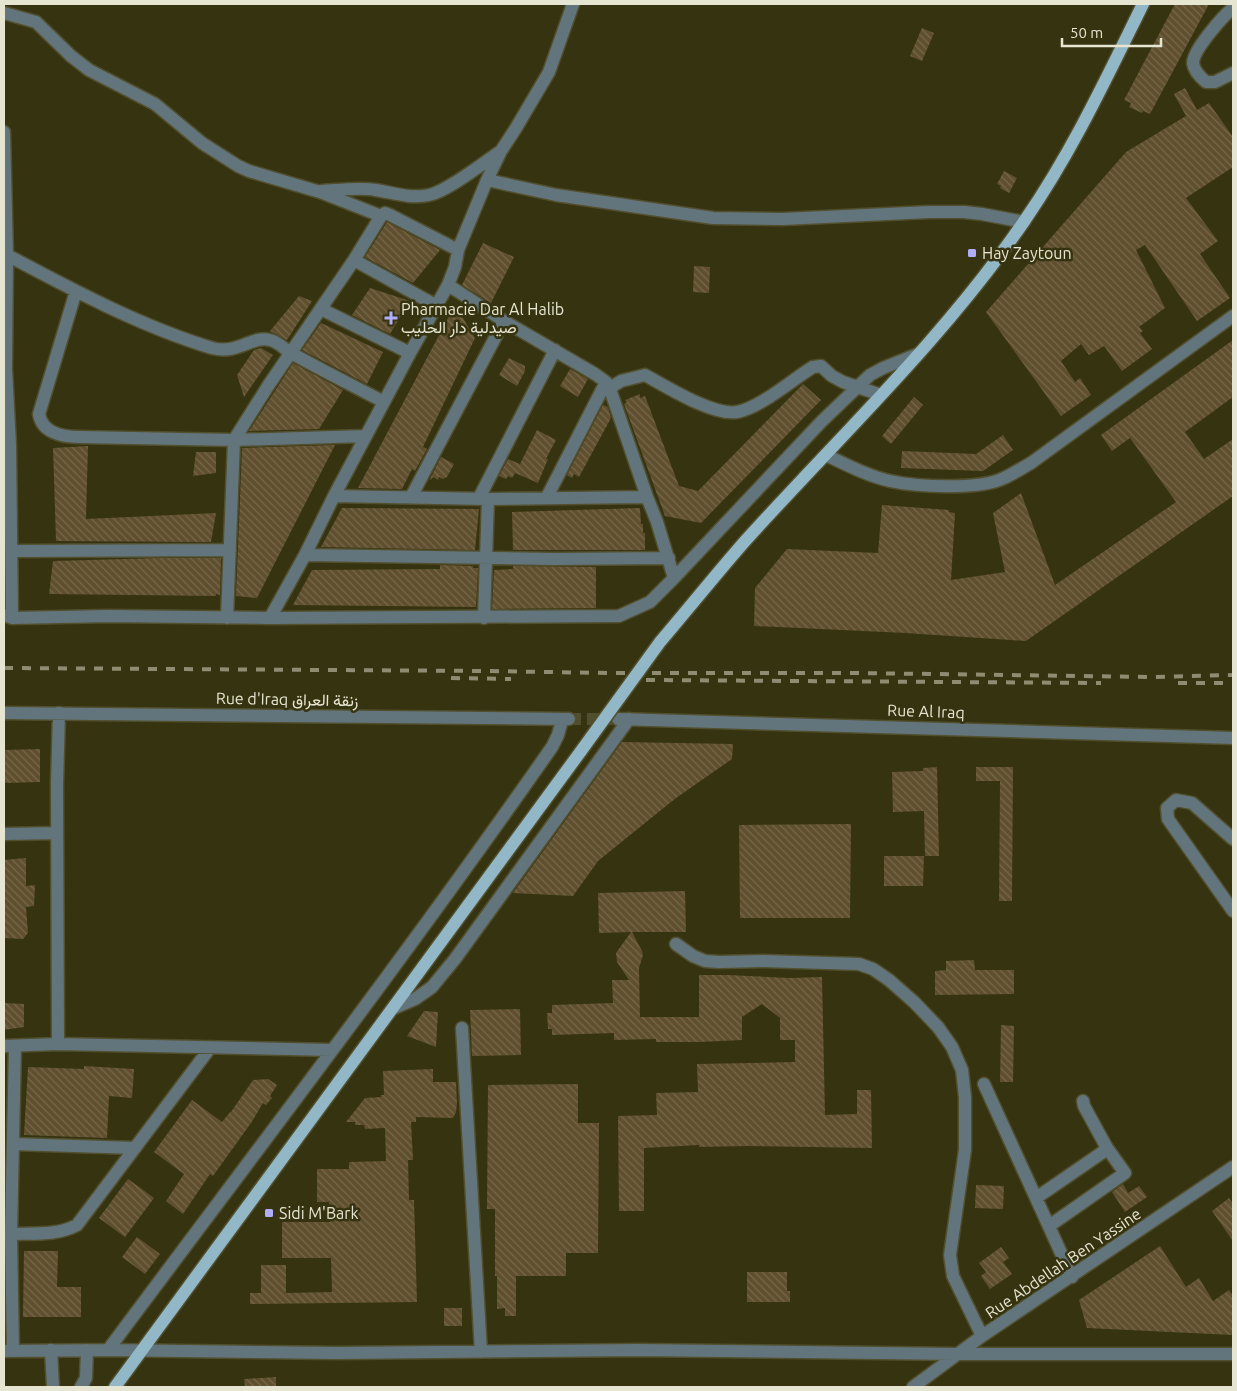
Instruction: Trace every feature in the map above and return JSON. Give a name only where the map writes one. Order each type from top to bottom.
[{"type":"main road","points":[[115,1387],[660,642],[746,540],[918,354],[968,295],[1024,222],[1050,183],[1071,146],[1143,4]]},
{"type":"street","points":[[270,618],[305,556],[334,496],[448,285],[455,267],[458,250],[487,180],[501,151],[549,72],[572,4]]},
{"type":"street","points":[[1233,8],[1194,56],[1193,64],[1198,74],[1206,82],[1215,82],[1233,73]]},
{"type":"street","points":[[4,13],[36,22],[71,56],[89,70],[155,104],[202,143],[238,166],[320,192],[381,216]]},
{"type":"street","points":[[4,132],[4,196],[7,255],[5,369],[7,491],[11,551],[8,616],[227,618],[619,616],[650,602],[821,422],[870,376],[882,368],[918,354]]},
{"type":"street","points":[[320,192],[352,189],[374,190],[414,197],[430,195],[444,189],[501,151]]},
{"type":"street","points":[[487,180],[556,195],[713,218],[783,218],[964,212],[1024,222]]},
{"type":"street","points":[[227,618],[234,440],[354,260],[381,216],[385,213],[390,215],[458,250]]},
{"type":"street","points":[[7,255],[76,291],[159,329],[219,350],[229,350],[264,339],[277,343],[291,353],[384,402]]},
{"type":"street","points":[[354,260],[437,306]]},
{"type":"street","points":[[448,285],[608,385],[657,522],[674,578]]},
{"type":"street","points":[[76,291],[39,414],[42,424],[50,431],[67,437],[234,440],[366,436]]},
{"type":"street","points":[[321,309],[410,353]]},
{"type":"street","points":[[826,455],[861,471],[890,481],[960,486],[1003,479],[1031,463],[1233,316]]},
{"type":"street","points":[[411,497],[504,321]]},
{"type":"street","points":[[484,618],[486,558],[484,498],[554,350]]},
{"type":"street","points":[[547,497],[608,385],[621,381],[645,375],[706,407],[736,412],[747,409],[813,367],[820,366],[832,376],[858,388],[881,395]]},
{"type":"street","points":[[334,496],[484,498],[647,497]]},
{"type":"street","points":[[11,551],[230,550]]},
{"type":"street","points":[[305,556],[669,558]]},
{"type":"street","name":"Rue d'Iraq زنقة العراق","points":[[4,712],[565,720],[546,755],[421,930],[332,1050]]},
{"type":"street","points":[[58,1044],[57,833],[59,713]]},
{"type":"street","name":"Rue Al Iraq","points":[[394,1008],[415,999],[432,987],[455,959],[624,719],[1233,738]]},
{"type":"street","points":[[1233,840],[1192,803],[1176,800],[1167,808],[1168,819],[1233,911]]},
{"type":"street","points":[[4,834],[57,833]]},
{"type":"street","points":[[676,944],[693,956],[705,961],[859,964],[873,969],[890,980],[938,1027],[952,1047],[962,1070],[965,1097],[965,1150],[950,1255],[953,1276],[982,1336]]},
{"type":"street","points":[[462,1028],[481,1352]]},
{"type":"street","points":[[332,1050],[58,1044],[9,1046],[12,1144],[8,1351],[141,1350],[338,1353],[639,1350],[957,1354],[1233,1354]]},
{"type":"street","points":[[11,1234],[57,1232],[68,1230],[77,1225],[210,1048]]},
{"type":"street","points":[[108,1350],[332,1050]]},
{"type":"street","points":[[984,1084],[1072,1277]]},
{"type":"street","points":[[1049,1226],[1125,1173],[1107,1148],[1083,1101]]},
{"type":"street","points":[[12,1144],[135,1148]]},
{"type":"street","points":[[1036,1198],[1107,1148]]},
{"type":"street","name":"Rue Abdellah Ben Yassine","points":[[913,1387],[982,1336],[1233,1167]]},
{"type":"street","points":[[51,1350],[53,1387]]},
{"type":"street","points":[[81,1387],[86,1378],[87,1350]]},
{"type":"building","points":[[1175,4],[1209,4],[1150,114],[1143,111],[1142,113],[1129,107],[1131,103],[1124,100]]},
{"type":"building","points":[[922,28],[934,33],[922,61],[910,56]]},
{"type":"building","points":[[1185,88],[1197,110],[1209,103],[1233,137],[1233,167],[1186,198],[1218,241],[1200,254],[1230,298],[1197,321],[1145,245],[1136,250],[1165,308],[1139,327],[1143,331],[1140,333],[1152,349],[1122,371],[1104,346],[1089,355],[1081,344],[1061,361],[1075,382],[1080,378],[1091,395],[1061,416],[986,312],[1126,152],[1186,116],[1174,94]]},
{"type":"building","points":[[1004,171],[1017,178],[1009,193],[997,184]]},
{"type":"building","points":[[387,222],[440,250],[413,283],[365,257]]},
{"type":"building","points":[[483,243],[514,257],[491,303],[462,285]]},
{"type":"building","points":[[694,266],[710,267],[709,293],[693,292]]},
{"type":"building","points":[[370,288],[410,301],[390,334],[352,315]]},
{"type":"building","points":[[299,296],[312,301],[287,340],[270,331]]},
{"type":"building","points":[[455,305],[475,338],[423,447],[427,449],[415,471],[412,469],[402,489],[358,488]]},
{"type":"building","points":[[321,323],[383,352],[367,384],[302,350]]},
{"type":"building","points":[[1233,340],[1233,397],[1185,432],[1204,459],[1233,439],[1233,496],[1026,641],[754,626],[755,588],[787,549],[878,553],[882,505],[949,510],[949,512],[955,513],[951,580],[1005,572],[993,513],[1021,493],[1055,585],[1176,502],[1130,438],[1112,451],[1101,435]]},
{"type":"building","points":[[261,348],[273,355],[244,397],[237,375],[254,350]]},
{"type":"building","points":[[509,358],[525,366],[525,371],[517,386],[499,375]]},
{"type":"building","points":[[293,363],[343,390],[319,429],[249,431]]},
{"type":"building","points":[[570,369],[588,379],[578,397],[560,386]]},
{"type":"building","points":[[803,384],[821,400],[701,523],[665,516],[624,404],[627,402],[625,400],[640,394],[640,398],[645,396],[679,486],[698,491]]},
{"type":"building","points":[[914,397],[923,405],[891,444],[882,436]]},
{"type":"building","points":[[603,405],[608,407],[611,418],[579,477],[574,474],[572,478],[567,475]]},
{"type":"building","points":[[537,430],[556,440],[546,459],[548,459],[538,483],[515,473],[512,478],[508,476],[506,479],[499,476],[508,459],[520,464]]},
{"type":"building","points":[[1003,435],[1013,450],[983,471],[901,468],[902,451],[976,454]]},
{"type":"building","points":[[335,445],[257,598],[236,596],[242,448]]},
{"type":"building","points":[[88,446],[86,519],[216,513],[211,542],[56,541],[53,448]]},
{"type":"building","points":[[196,452],[216,452],[216,473],[193,476]]},
{"type":"building","points":[[441,457],[454,464],[447,477],[443,479],[439,477],[438,480],[433,477],[431,480],[430,479]]},
{"type":"building","points":[[342,508],[479,509],[475,550],[321,547]]},
{"type":"building","points":[[640,508],[641,524],[643,524],[643,533],[645,533],[645,550],[513,550],[512,512]]},
{"type":"building","points":[[221,558],[220,595],[49,594],[53,561]]},
{"type":"building","points":[[440,565],[473,566],[473,568],[478,568],[476,607],[293,605],[312,570],[440,569]]},
{"type":"building","points":[[513,566],[596,567],[596,608],[492,609],[494,570],[513,569]]},
{"type":"building","points":[[622,742],[733,744],[732,759],[676,798],[598,861],[573,896],[513,893]]},
{"type":"building","points":[[40,749],[40,782],[4,783],[4,750]]},
{"type":"building","points":[[937,767],[939,856],[925,856],[924,811],[893,812],[892,772],[923,771],[923,768]]},
{"type":"building","points":[[976,767],[1013,767],[1012,901],[999,901],[1000,781],[976,781]]},
{"type":"building","points":[[851,824],[850,918],[740,918],[739,825]]},
{"type":"building","points":[[884,856],[924,856],[923,886],[884,886]]},
{"type":"building","points":[[26,858],[26,886],[35,885],[34,906],[26,907],[28,933],[23,939],[4,938],[4,860]]},
{"type":"building","points":[[685,891],[686,932],[632,932],[643,955],[639,968],[640,1017],[699,1017],[699,975],[790,978],[822,977],[825,1115],[857,1114],[857,1090],[871,1090],[872,1148],[699,1147],[699,1145],[644,1148],[644,1211],[619,1211],[618,1116],[657,1115],[656,1093],[698,1092],[697,1064],[795,1062],[795,1040],[780,1040],[780,1018],[762,1004],[742,1017],[742,1040],[656,1042],[656,1039],[614,1040],[614,1033],[552,1035],[552,1029],[548,1029],[547,1013],[552,1013],[552,1005],[613,1003],[612,980],[629,980],[617,962],[616,953],[631,932],[599,933],[598,893]]},
{"type":"building","points":[[974,960],[975,970],[1014,970],[1014,994],[935,995],[935,971],[946,970],[946,961]]},
{"type":"building","points":[[4,1003],[24,1004],[24,1027],[4,1030]]},
{"type":"building","points":[[520,1009],[521,1055],[472,1056],[470,1010]]},
{"type":"building","points":[[424,1011],[438,1012],[436,1047],[407,1036]]},
{"type":"building","points":[[1001,1025],[1014,1026],[1013,1082],[1000,1082]]},
{"type":"building","points":[[84,1066],[134,1069],[132,1098],[109,1096],[107,1138],[24,1135],[28,1067],[84,1069]]},
{"type":"building","points":[[433,1069],[433,1082],[456,1082],[457,1103],[453,1118],[416,1117],[416,1122],[411,1122],[413,1160],[408,1160],[409,1200],[414,1200],[417,1302],[250,1304],[250,1293],[261,1293],[261,1265],[286,1265],[286,1293],[332,1292],[331,1258],[282,1258],[282,1222],[330,1222],[329,1202],[317,1202],[317,1169],[349,1169],[349,1162],[386,1161],[385,1128],[365,1129],[364,1125],[346,1122],[365,1098],[381,1097],[381,1095],[384,1095],[383,1071]]},
{"type":"building","points":[[268,1079],[277,1085],[270,1096],[272,1098],[266,1105],[263,1103],[213,1176],[210,1174],[183,1214],[166,1201],[184,1174],[154,1152],[192,1100],[222,1122],[253,1080]]},
{"type":"building","points":[[578,1084],[578,1123],[599,1123],[598,1253],[566,1253],[566,1276],[516,1276],[516,1316],[505,1316],[505,1308],[497,1309],[495,1209],[487,1209],[488,1085]]},
{"type":"building","points":[[128,1179],[154,1198],[125,1237],[99,1218]]},
{"type":"building","points":[[1123,1184],[1128,1193],[1139,1186],[1147,1197],[1125,1212],[1112,1192]]},
{"type":"building","points":[[976,1185],[1004,1186],[1003,1209],[975,1208]]},
{"type":"building","points":[[1229,1198],[1233,1204],[1233,1241],[1212,1211]]},
{"type":"building","points":[[137,1237],[160,1254],[145,1274],[122,1257]]},
{"type":"building","points":[[1160,1246],[1186,1287],[1199,1278],[1213,1301],[1229,1290],[1233,1296],[1233,1335],[1087,1328],[1079,1300]]},
{"type":"building","points":[[1001,1247],[1009,1258],[1003,1262],[1012,1274],[990,1289],[981,1276],[986,1272],[979,1263]]},
{"type":"building","points":[[24,1251],[58,1251],[57,1287],[81,1287],[81,1317],[23,1317]]},
{"type":"building","points":[[747,1272],[787,1272],[787,1291],[790,1291],[790,1302],[747,1302]]},
{"type":"building","points":[[444,1308],[462,1308],[462,1326],[444,1326]]},
{"type":"building","points":[[276,1377],[276,1387],[245,1387],[244,1379]]},
{"type":"tunnel","points":[[569,719],[613,719]]},
{"type":"railway","points":[[4,668],[858,673],[1152,677],[1233,675]]},
{"type":"railway","points":[[451,678],[511,679]]},
{"type":"railway","points":[[646,680],[1101,683]]},
{"type":"railway","points":[[1178,683],[1233,683]]},
{"type":"place","name":"Hay Zaytoun","points":[[972,253]]},
{"type":"place","name":"Pharmacie Dar Al Halib صيدلية دار الحليب","points":[[391,318]]},
{"type":"place","name":"Sidi M'Bark","points":[[269,1213]]}]
